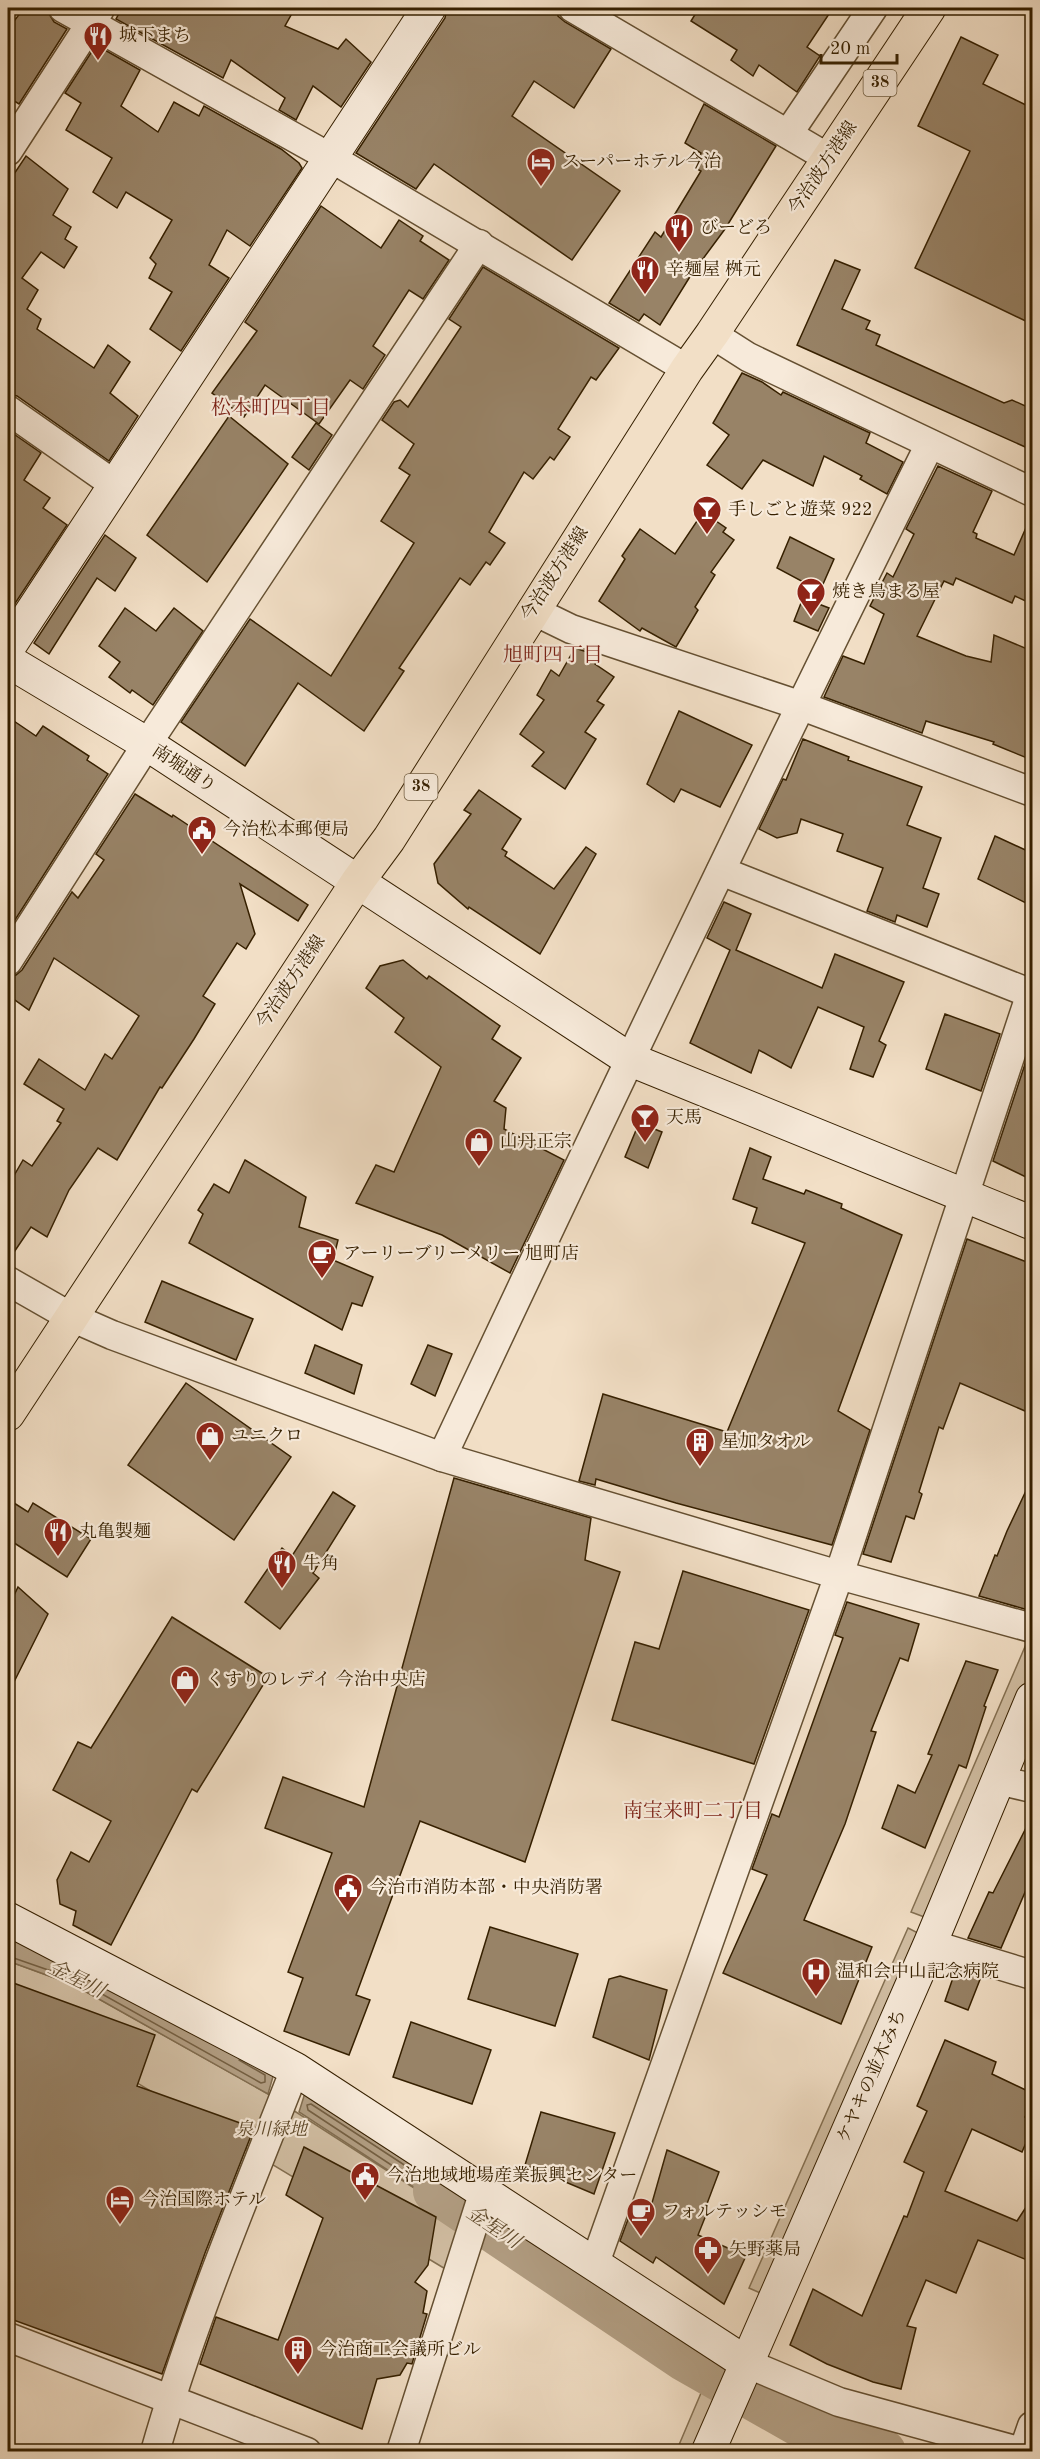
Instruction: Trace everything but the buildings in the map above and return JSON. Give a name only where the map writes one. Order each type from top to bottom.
[{"type":"main road","name":"今治波方港線","points":[[8,1414],[358,881],[389,839],[532,610],[687,369],[830,159],[929,8]]},
{"type":"street","points":[[63,8],[96,16],[687,369]]},
{"type":"street","points":[[8,648],[429,8]]},
{"type":"street","points":[[573,8],[830,159]]},
{"type":"street","points":[[788,134],[873,8]]},
{"type":"street","points":[[8,151],[96,16]]},
{"type":"street","points":[[8,961],[147,744],[478,244]]},
{"type":"street","points":[[712,334],[748,357],[1032,492]]},
{"type":"street","points":[[8,410],[115,485]]},
{"type":"street","points":[[442,1457],[628,1059],[721,871],[799,705],[930,444]]},
{"type":"street","points":[[532,610],[571,629],[799,705],[1032,792]]},
{"type":"street","name":"南堀通り","points":[[8,661],[147,744],[628,1059],[1032,1223]]},
{"type":"street","points":[[595,2263],[840,1575],[1032,992],[721,871]]},
{"type":"street","points":[[8,1281],[71,1317],[112,1335],[442,1457],[840,1575],[1032,1628]]},
{"type":"street","name":"ケヤキの並木みち","points":[[708,2451],[930,1944],[1032,1699]]},
{"type":"street","points":[[998,1780],[1032,1788]]},
{"type":"street","points":[[8,1919],[295,2068],[746,2363],[839,2402],[1022,2451],[1032,2426]]},
{"type":"street","points":[[930,1944],[1032,1975]]},
{"type":"street","points":[[155,2451],[170,2398],[295,2068]]},
{"type":"street","points":[[401,2451],[484,2192]]},
{"type":"street","points":[[8,2337],[307,2451]]},
{"type":"green space","points":[[1027,1642],[1032,1644],[1032,1672],[927,1918],[911,1912]]},
{"type":"green space","points":[[908,1928],[924,1936],[765,2295],[749,2288]]},
{"type":"green space","name":"泉川緑地","points":[[8,1961],[74,1985],[268,2094],[467,2222],[452,2273],[8,2005]]},
{"type":"green space","points":[[704,2386],[721,2393],[696,2451],[676,2452]]},
{"type":"water","points":[[8,1938],[45,1950],[274,2073],[268,2094],[74,1985],[8,1961]]},
{"type":"water","points":[[305,2093],[469,2200],[467,2222],[299,2112]]},
{"type":"waterway","name":"金星川","points":[[436,2191],[684,2358],[816,2433],[883,2452]]},
{"type":"place","name":"城下まち","points":[[98,62]]},
{"type":"place","name":"スーパーホテル今治","points":[[541,188]]},
{"type":"place","name":"びーどろ","points":[[679,254]]},
{"type":"place","name":"辛麺屋 桝元","points":[[645,296]]},
{"type":"place","name":"手しごと遊菜 922","points":[[707,536]]},
{"type":"place","name":"焼き鳥まる屋","points":[[811,618]]},
{"type":"place","name":"今治松本郵便局","points":[[202,856]]},
{"type":"place","name":"天馬","points":[[645,1144]]},
{"type":"place","name":"山丹正宗","points":[[479,1168]]},
{"type":"place","name":"アーリーブリーメリー 旭町店","points":[[322,1280]]},
{"type":"place","name":"ユニクロ","points":[[210,1462]]},
{"type":"place","name":"星加タオル","points":[[700,1468]]},
{"type":"place","name":"丸亀製麺","points":[[58,1558]]},
{"type":"place","name":"牛角","points":[[282,1590]]},
{"type":"place","name":"くすりのレデイ 今治中央店","points":[[185,1706]]},
{"type":"place","name":"今治市消防本部・中央消防署","points":[[348,1914]]},
{"type":"place","name":"温和会中山記念病院","points":[[816,1998]]},
{"type":"place","name":"今治地域地場産業振興センター","points":[[365,2202]]},
{"type":"place","name":"今治国際ホテル","points":[[120,2226]]},
{"type":"place","name":"フォルテッシモ","points":[[641,2238]]},
{"type":"place","name":"矢野薬局","points":[[708,2276]]},
{"type":"place","name":"今治商工会議所ビル","points":[[298,2376]]},
{"type":"district","name":"松本町四丁目","points":[[271,409]]},
{"type":"district","name":"旭町四丁目","points":[[553,656]]},
{"type":"district","name":"南宝来町二丁目","points":[[693,1812]]}]
